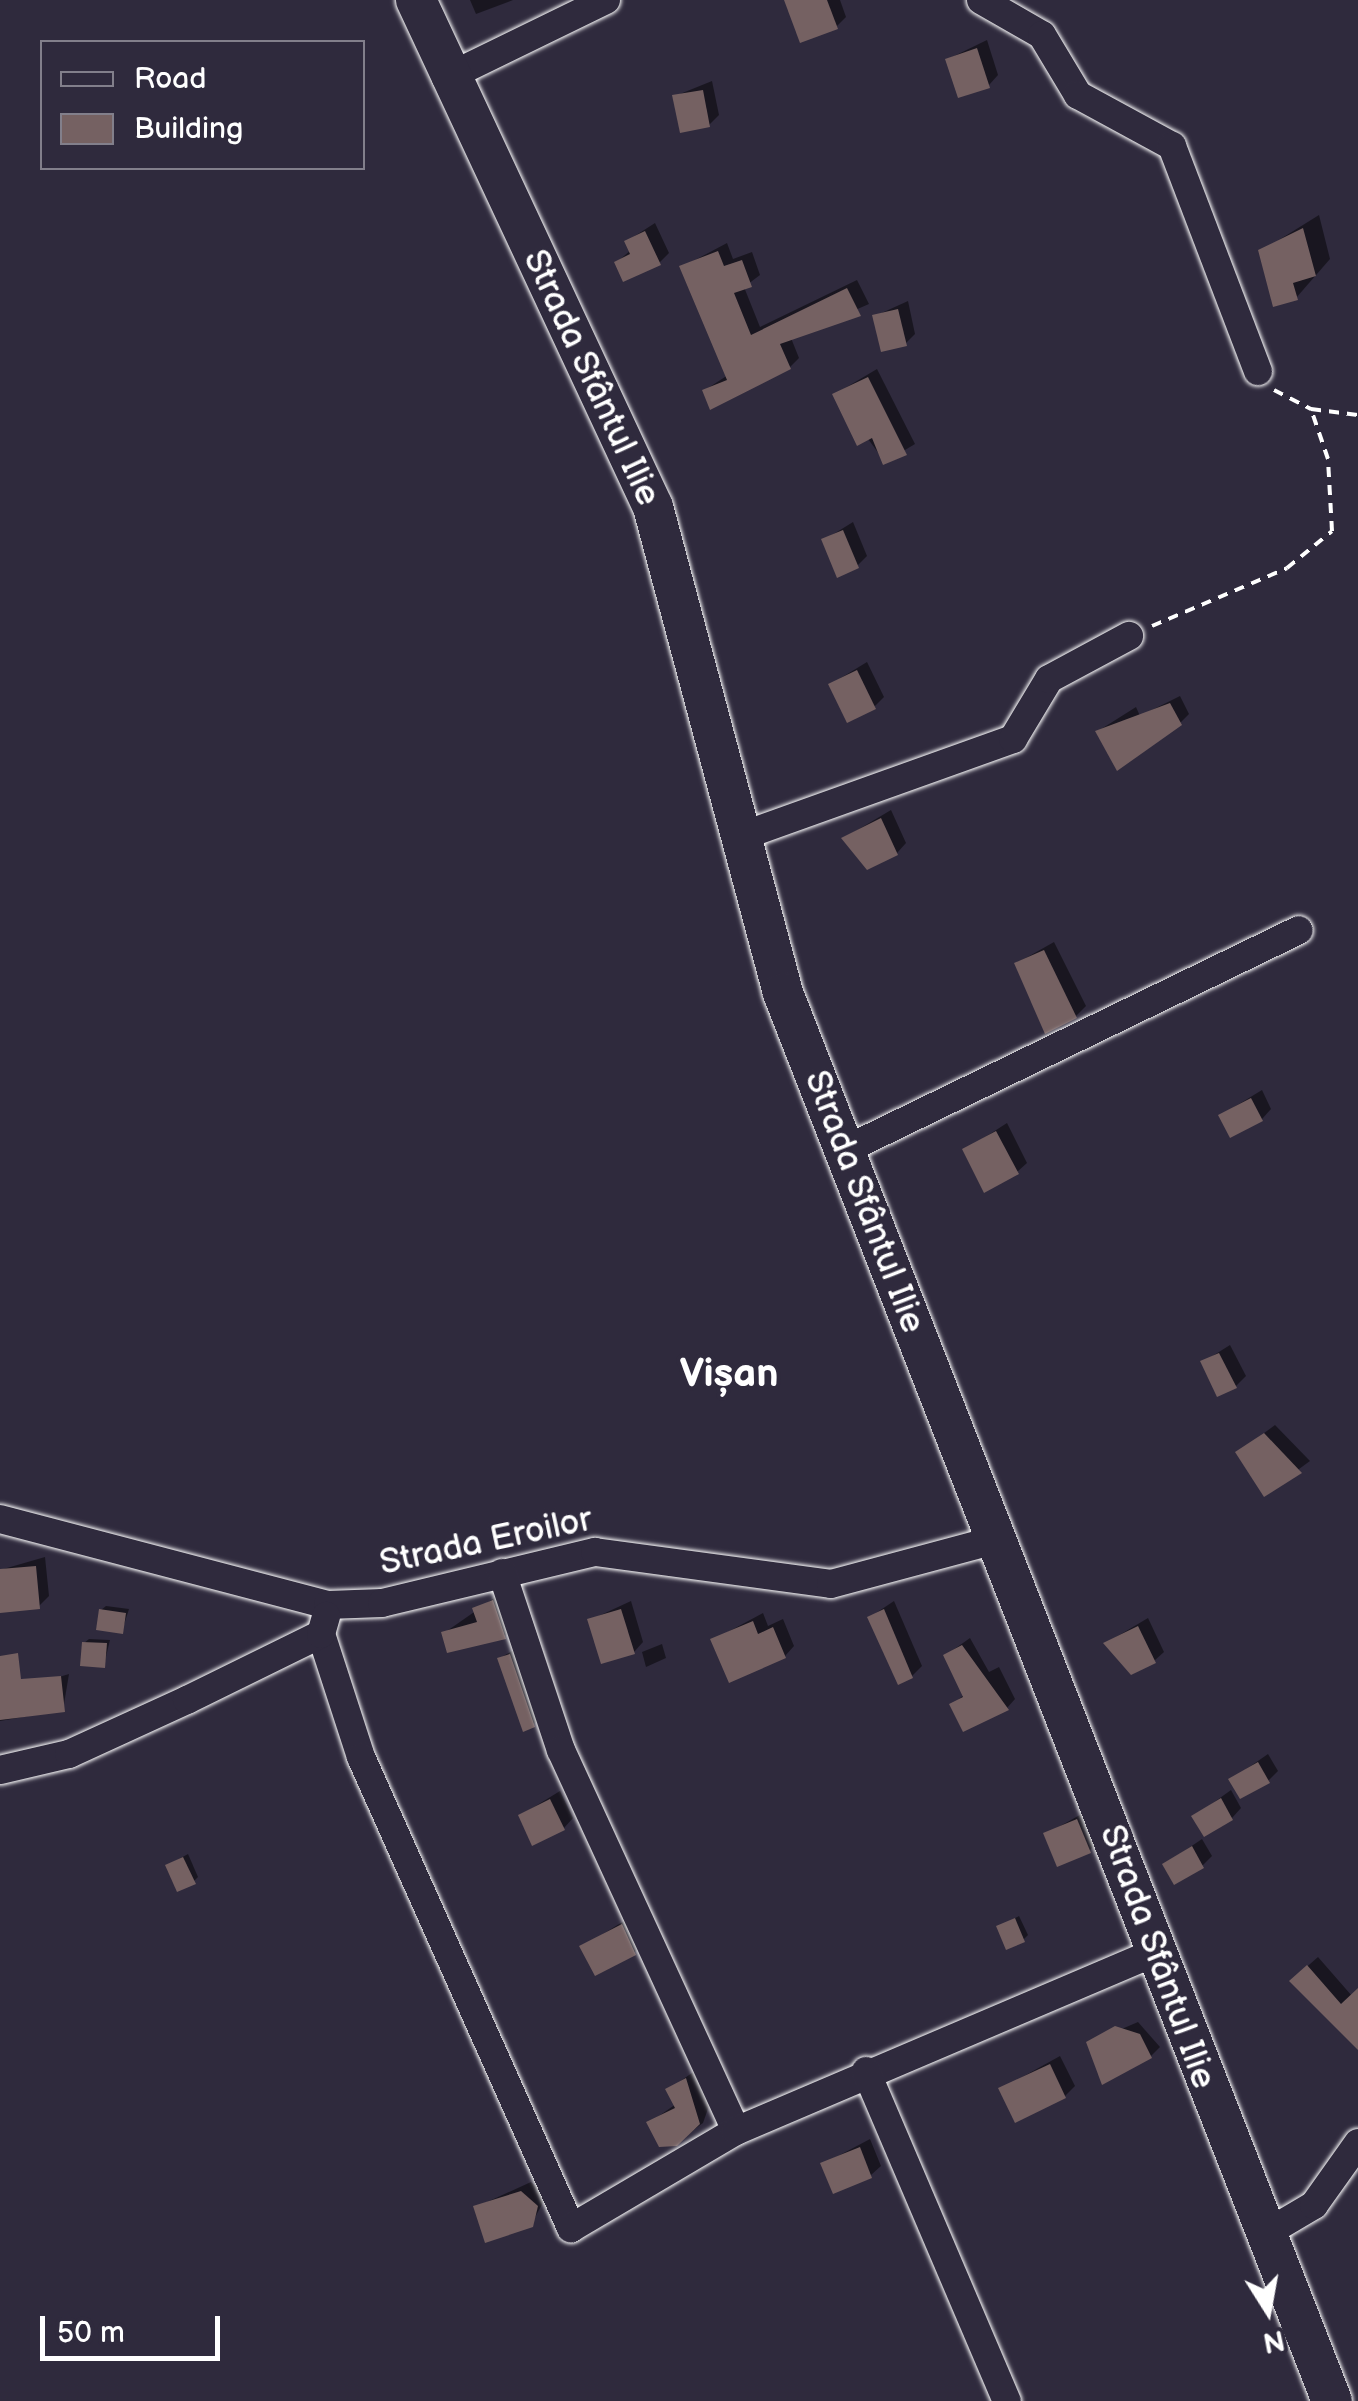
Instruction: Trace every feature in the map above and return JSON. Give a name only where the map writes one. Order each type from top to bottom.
[{"type":"street","name":"Strada Sfântul Ilie","points":[[416,0],[446,78],[653,507],[783,993],[991,1541],[1112,1832],[1151,1954],[1332,2401]]},
{"type":"street","points":[[446,78],[606,0]]},
{"type":"street","points":[[981,0],[1042,35],[1078,94],[1172,146],[1258,371]]},
{"type":"street","points":[[742,836],[1013,739],[1049,678],[1130,636]]},
{"type":"street","points":[[845,1150],[1299,930]]},
{"type":"street","name":"Strada Eroilor","points":[[0,1519],[328,1606],[382,1603],[595,1552],[830,1584],[991,1541]]},
{"type":"street","points":[[502,1573],[562,1750],[736,2132]]},
{"type":"street","points":[[328,1606],[321,1634],[360,1757],[571,2228],[736,2132],[866,2071],[1151,1954]]},
{"type":"street","points":[[0,1770],[69,1754],[321,1634]]},
{"type":"street","points":[[866,2071],[1007,2401]]},
{"type":"street","points":[[1265,2234],[1314,2205],[1358,2143]]},
{"type":"path","points":[[1258,371],[1288,401],[1311,410],[1358,415]]},
{"type":"path","points":[[1130,636],[1286,568],[1332,531],[1328,459],[1311,410]]},
{"type":"building","points":[[784,0],[827,0],[838,29],[800,43]]},
{"type":"building","points":[[977,48],[990,88],[958,98],[945,59]]},
{"type":"building","points":[[703,90],[710,127],[680,133],[672,95]]},
{"type":"building","points":[[1303,228],[1316,276],[1293,283],[1298,300],[1273,307],[1258,250]]},
{"type":"building","points":[[645,231],[661,265],[623,282],[614,262],[630,254],[624,241]]},
{"type":"building","points":[[718,251],[724,266],[742,260],[752,287],[734,293],[751,335],[847,288],[861,316],[780,344],[791,369],[710,410],[702,390],[727,380],[679,266]]},
{"type":"building","points":[[898,309],[907,346],[881,352],[872,315]]},
{"type":"building","points":[[868,377],[907,455],[883,465],[872,438],[857,446],[832,394]]},
{"type":"building","points":[[843,530],[859,568],[837,578],[821,539]]},
{"type":"building","points":[[857,670],[876,709],[847,723],[828,684]]},
{"type":"building","points":[[1170,703],[1182,725],[1117,771],[1095,731]]},
{"type":"building","points":[[881,818],[898,855],[867,870],[841,838]]},
{"type":"building","points":[[1044,950],[1077,1018],[1045,1034],[1014,963]]},
{"type":"building","points":[[1251,1098],[1263,1121],[1230,1138],[1218,1115]]},
{"type":"building","points":[[996,1131],[1019,1174],[984,1193],[962,1149]]},
{"type":"building","points":[[1219,1353],[1237,1388],[1217,1397],[1200,1361]]},
{"type":"building","points":[[1264,1433],[1302,1473],[1264,1497],[1235,1452]]},
{"type":"building","points":[[36,1566],[40,1609],[0,1613],[0,1569]]},
{"type":"building","points":[[493,1600],[506,1639],[447,1653],[441,1632],[477,1622],[472,1608]]},
{"type":"building","points":[[99,1609],[126,1613],[123,1634],[96,1630]]},
{"type":"building","points":[[621,1609],[635,1654],[601,1664],[587,1619]]},
{"type":"building","points":[[884,1609],[913,1678],[898,1685],[867,1617]]},
{"type":"building","points":[[753,1621],[758,1634],[773,1627],[786,1658],[729,1683],[710,1639]]},
{"type":"building","points":[[1138,1626],[1156,1663],[1131,1675],[1103,1643]]},
{"type":"building","points":[[82,1642],[107,1643],[105,1668],[80,1666]]},
{"type":"building","points":[[962,1645],[1009,1710],[963,1732],[949,1704],[963,1697],[943,1655]]},
{"type":"building","points":[[18,1653],[21,1679],[61,1676],[65,1712],[0,1720],[0,1656]]},
{"type":"building","points":[[510,1654],[535,1727],[523,1732],[497,1658]]},
{"type":"building","points":[[1258,1762],[1270,1783],[1240,1799],[1228,1779]]},
{"type":"building","points":[[1221,1798],[1233,1820],[1204,1837],[1191,1816]]},
{"type":"building","points":[[550,1799],[565,1830],[532,1846],[518,1815]]},
{"type":"building","points":[[1077,1819],[1091,1853],[1057,1867],[1043,1833]]},
{"type":"building","points":[[1192,1846],[1204,1868],[1174,1885],[1162,1864]]},
{"type":"building","points":[[183,1857],[196,1884],[177,1892],[165,1865]]},
{"type":"building","points":[[1015,1918],[1025,1942],[1006,1950],[996,1926]]},
{"type":"building","points":[[622,1924],[636,1955],[595,1976],[579,1946]]},
{"type":"building","points":[[1307,1965],[1341,2004],[1358,1988],[1358,2050],[1289,1981]]},
{"type":"building","points":[[1115,2026],[1140,2034],[1152,2058],[1102,2085],[1086,2042]]},
{"type":"building","points":[[1050,2064],[1066,2098],[1015,2123],[998,2088]]},
{"type":"building","points":[[686,2078],[700,2124],[677,2146],[659,2147],[646,2122],[675,2108],[665,2089]]},
{"type":"building","points":[[860,2147],[872,2178],[833,2194],[820,2163]]},
{"type":"building","points":[[521,2191],[538,2206],[533,2227],[485,2243],[473,2206]]},
{"type":"district","name":"Vișan","points":[[729,1374]]}]
